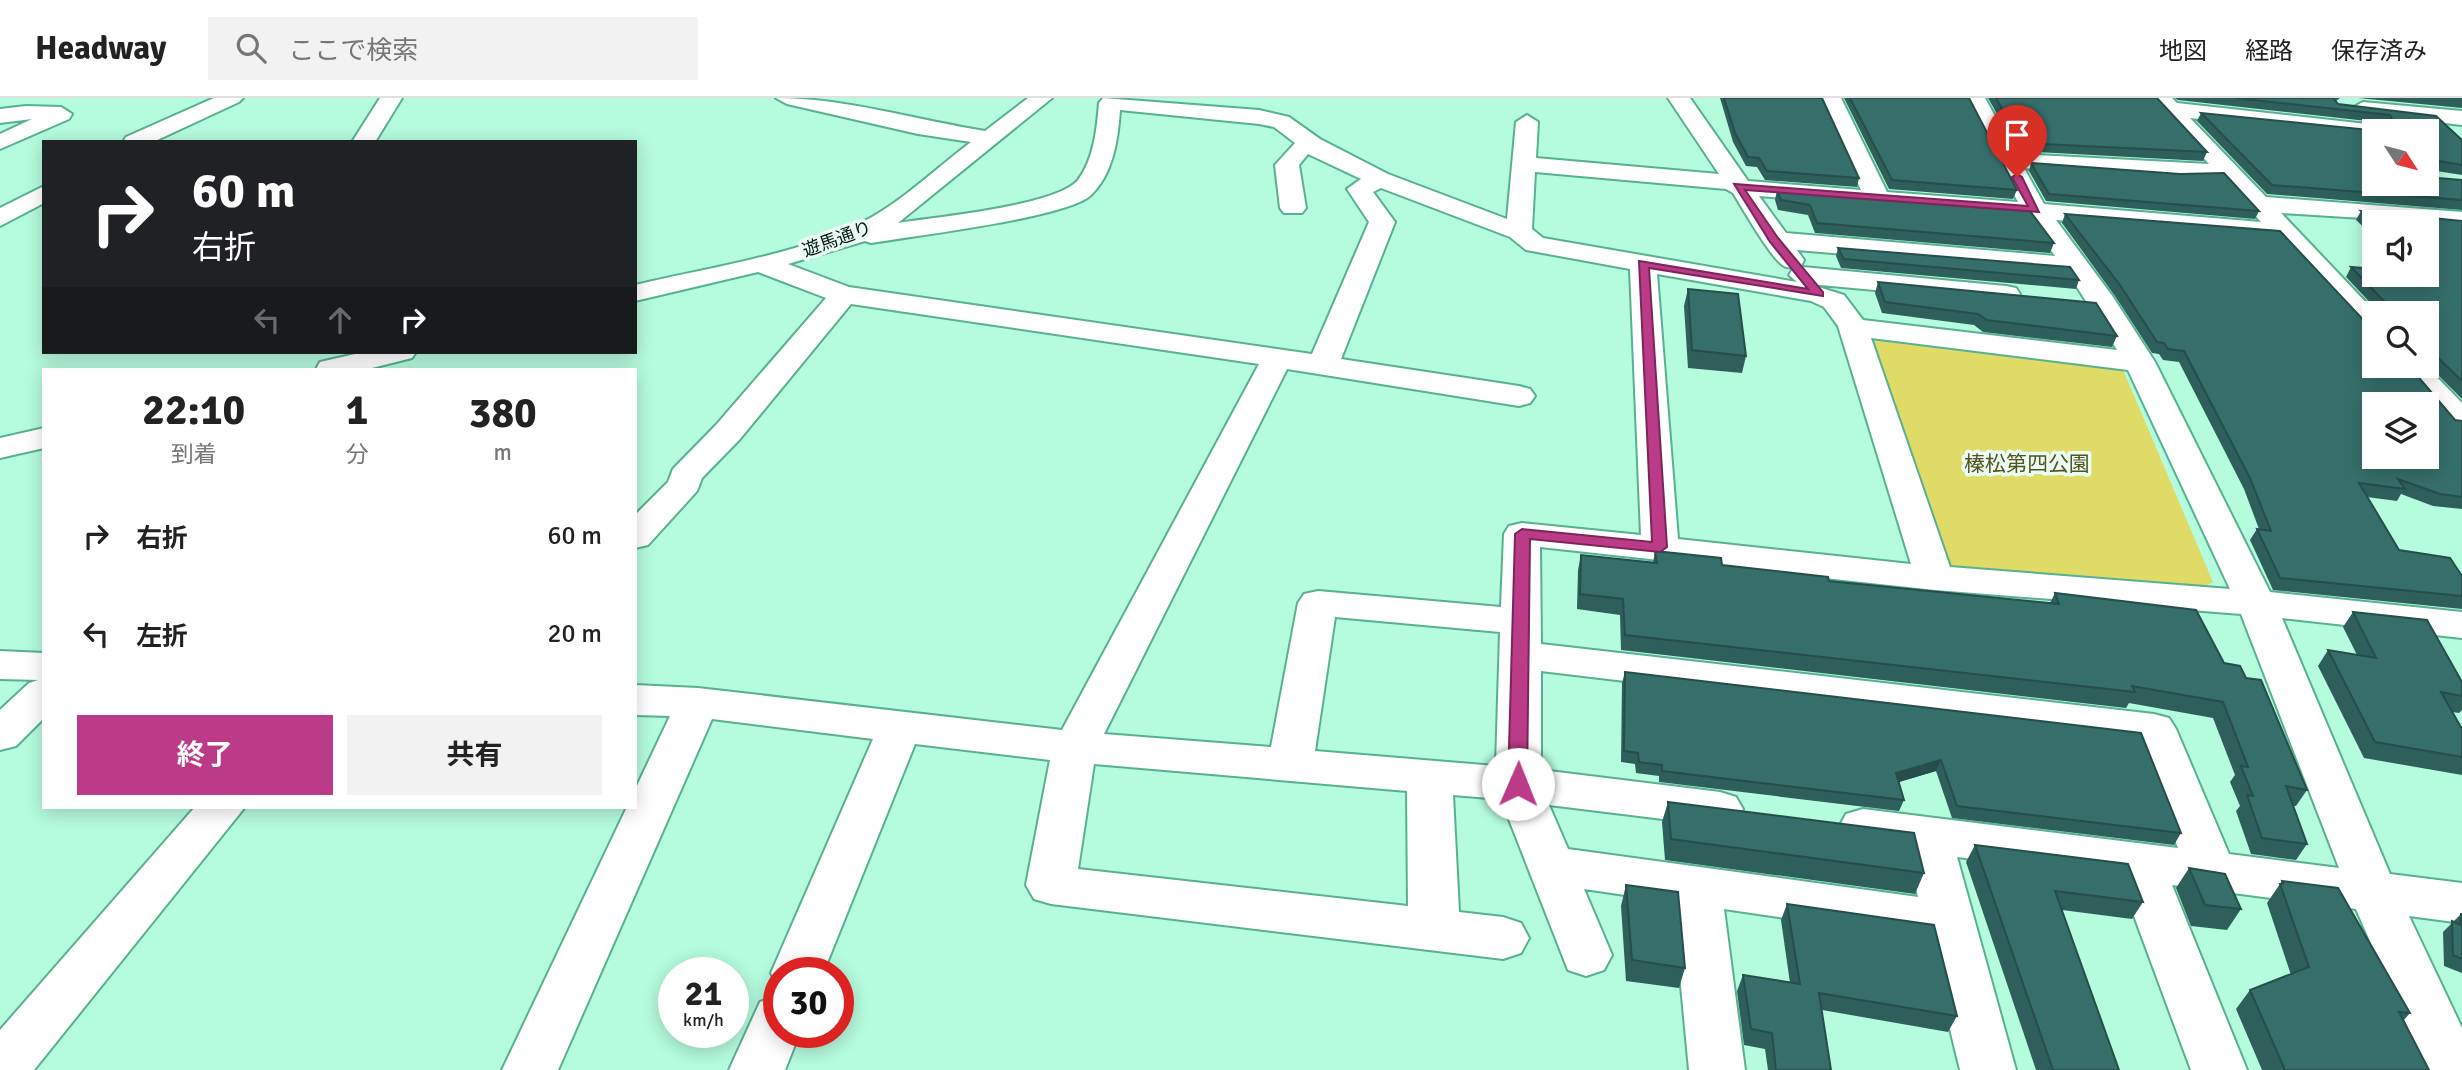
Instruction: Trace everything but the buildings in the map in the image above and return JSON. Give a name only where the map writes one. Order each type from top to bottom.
[{"type":"street","points":[[26,112],[55,98]]},
{"type":"street","points":[[138,140],[232,98]]},
{"type":"street","points":[[364,140],[391,98]]},
{"type":"street","points":[[787,98],[918,127],[990,138]]},
{"type":"street","name":"遊馬通り","points":[[637,293],[851,238],[884,221],[1041,98]]},
{"type":"street","points":[[1679,98],[1774,240],[1811,284],[1834,301],[1852,327],[1935,578]]},
{"type":"street","points":[[1830,98],[1877,197]]},
{"type":"street","points":[[1974,98],[2035,210],[2057,288]]},
{"type":"street","points":[[2372,98],[2395,111]]},
{"type":"street","points":[[851,238],[1051,205],[1078,193],[1093,178],[1114,101],[1259,117],[1281,122],[1312,144],[1380,179],[1519,232],[1535,244],[1643,263],[1811,284],[2057,288]]},
{"type":"street","points":[[2165,104],[2362,129]]},
{"type":"street","points":[[2165,104],[2362,315]]},
{"type":"street","points":[[2341,105],[2462,118]]},
{"type":"street","points":[[0,116],[26,112],[61,114],[0,142]]},
{"type":"street","points":[[1519,232],[1527,122]]},
{"type":"street","points":[[2197,138],[2238,142]]},
{"type":"street","points":[[1293,208],[1287,165],[1300,149],[1312,144]]},
{"type":"street","points":[[2008,160],[2177,172],[2227,171]]},
{"type":"street","points":[[1522,164],[2282,231]]},
{"type":"street","points":[[1322,367],[1382,222],[1359,189],[1380,179]]},
{"type":"street","points":[[0,190],[42,191]]},
{"type":"street","points":[[0,218],[42,192]]},
{"type":"street","points":[[2258,204],[2462,220]]},
{"type":"street","points":[[1774,240],[2057,288],[2103,303],[2140,362],[2256,603],[2372,890],[2452,1055]]},
{"type":"street","points":[[760,263],[844,295],[1519,396]]},
{"type":"street","points":[[1643,263],[1660,547]]},
{"type":"street","points":[[637,535],[685,484],[685,477],[728,432],[844,295]]},
{"type":"street","points":[[1852,327],[2140,362]]},
{"type":"street","points":[[1277,358],[1075,747],[1051,885],[1503,938]]},
{"type":"street","points":[[337,368],[383,360]]},
{"type":"street","points":[[2426,378],[2449,395],[2462,422]]},
{"type":"street","points":[[0,448],[42,438]]},
{"type":"street","points":[[1587,955],[1518,784],[1522,534],[1935,578],[2256,603],[2462,625]]},
{"type":"street","points":[[1290,765],[1318,603],[1521,638],[2154,729],[2211,870]]},
{"type":"street","points":[[0,665],[42,667]]},
{"type":"street","points":[[0,735],[42,695]]},
{"type":"street","points":[[637,700],[698,704],[1075,747],[1518,784],[1763,814]]},
{"type":"street","points":[[530,1070],[698,704]]},
{"type":"street","points":[[804,957],[900,726]]},
{"type":"street","points":[[1429,777],[1434,930]]},
{"type":"street","points":[[0,1070],[220,809]]},
{"type":"street","points":[[1818,821],[2462,903]]},
{"type":"street","points":[[1927,835],[1988,1070]]},
{"type":"street","points":[[2138,861],[2219,1070]]},
{"type":"street","points":[[1550,865],[1950,922]]},
{"type":"street","points":[[1696,886],[1717,1070]]},
{"type":"street","points":[[757,1070],[766,1048]]},
{"type":"green space","name":"榛松第四公園","points":[[1879,337],[2107,364],[2124,372],[2213,582],[2200,589],[1955,567],[1942,560],[1871,340]]},
{"type":"route","points":[[1518,784],[1522,534],[1660,547],[1643,263],[1819,294],[1774,240],[1737,187],[2035,210],[2017,177]]}]
